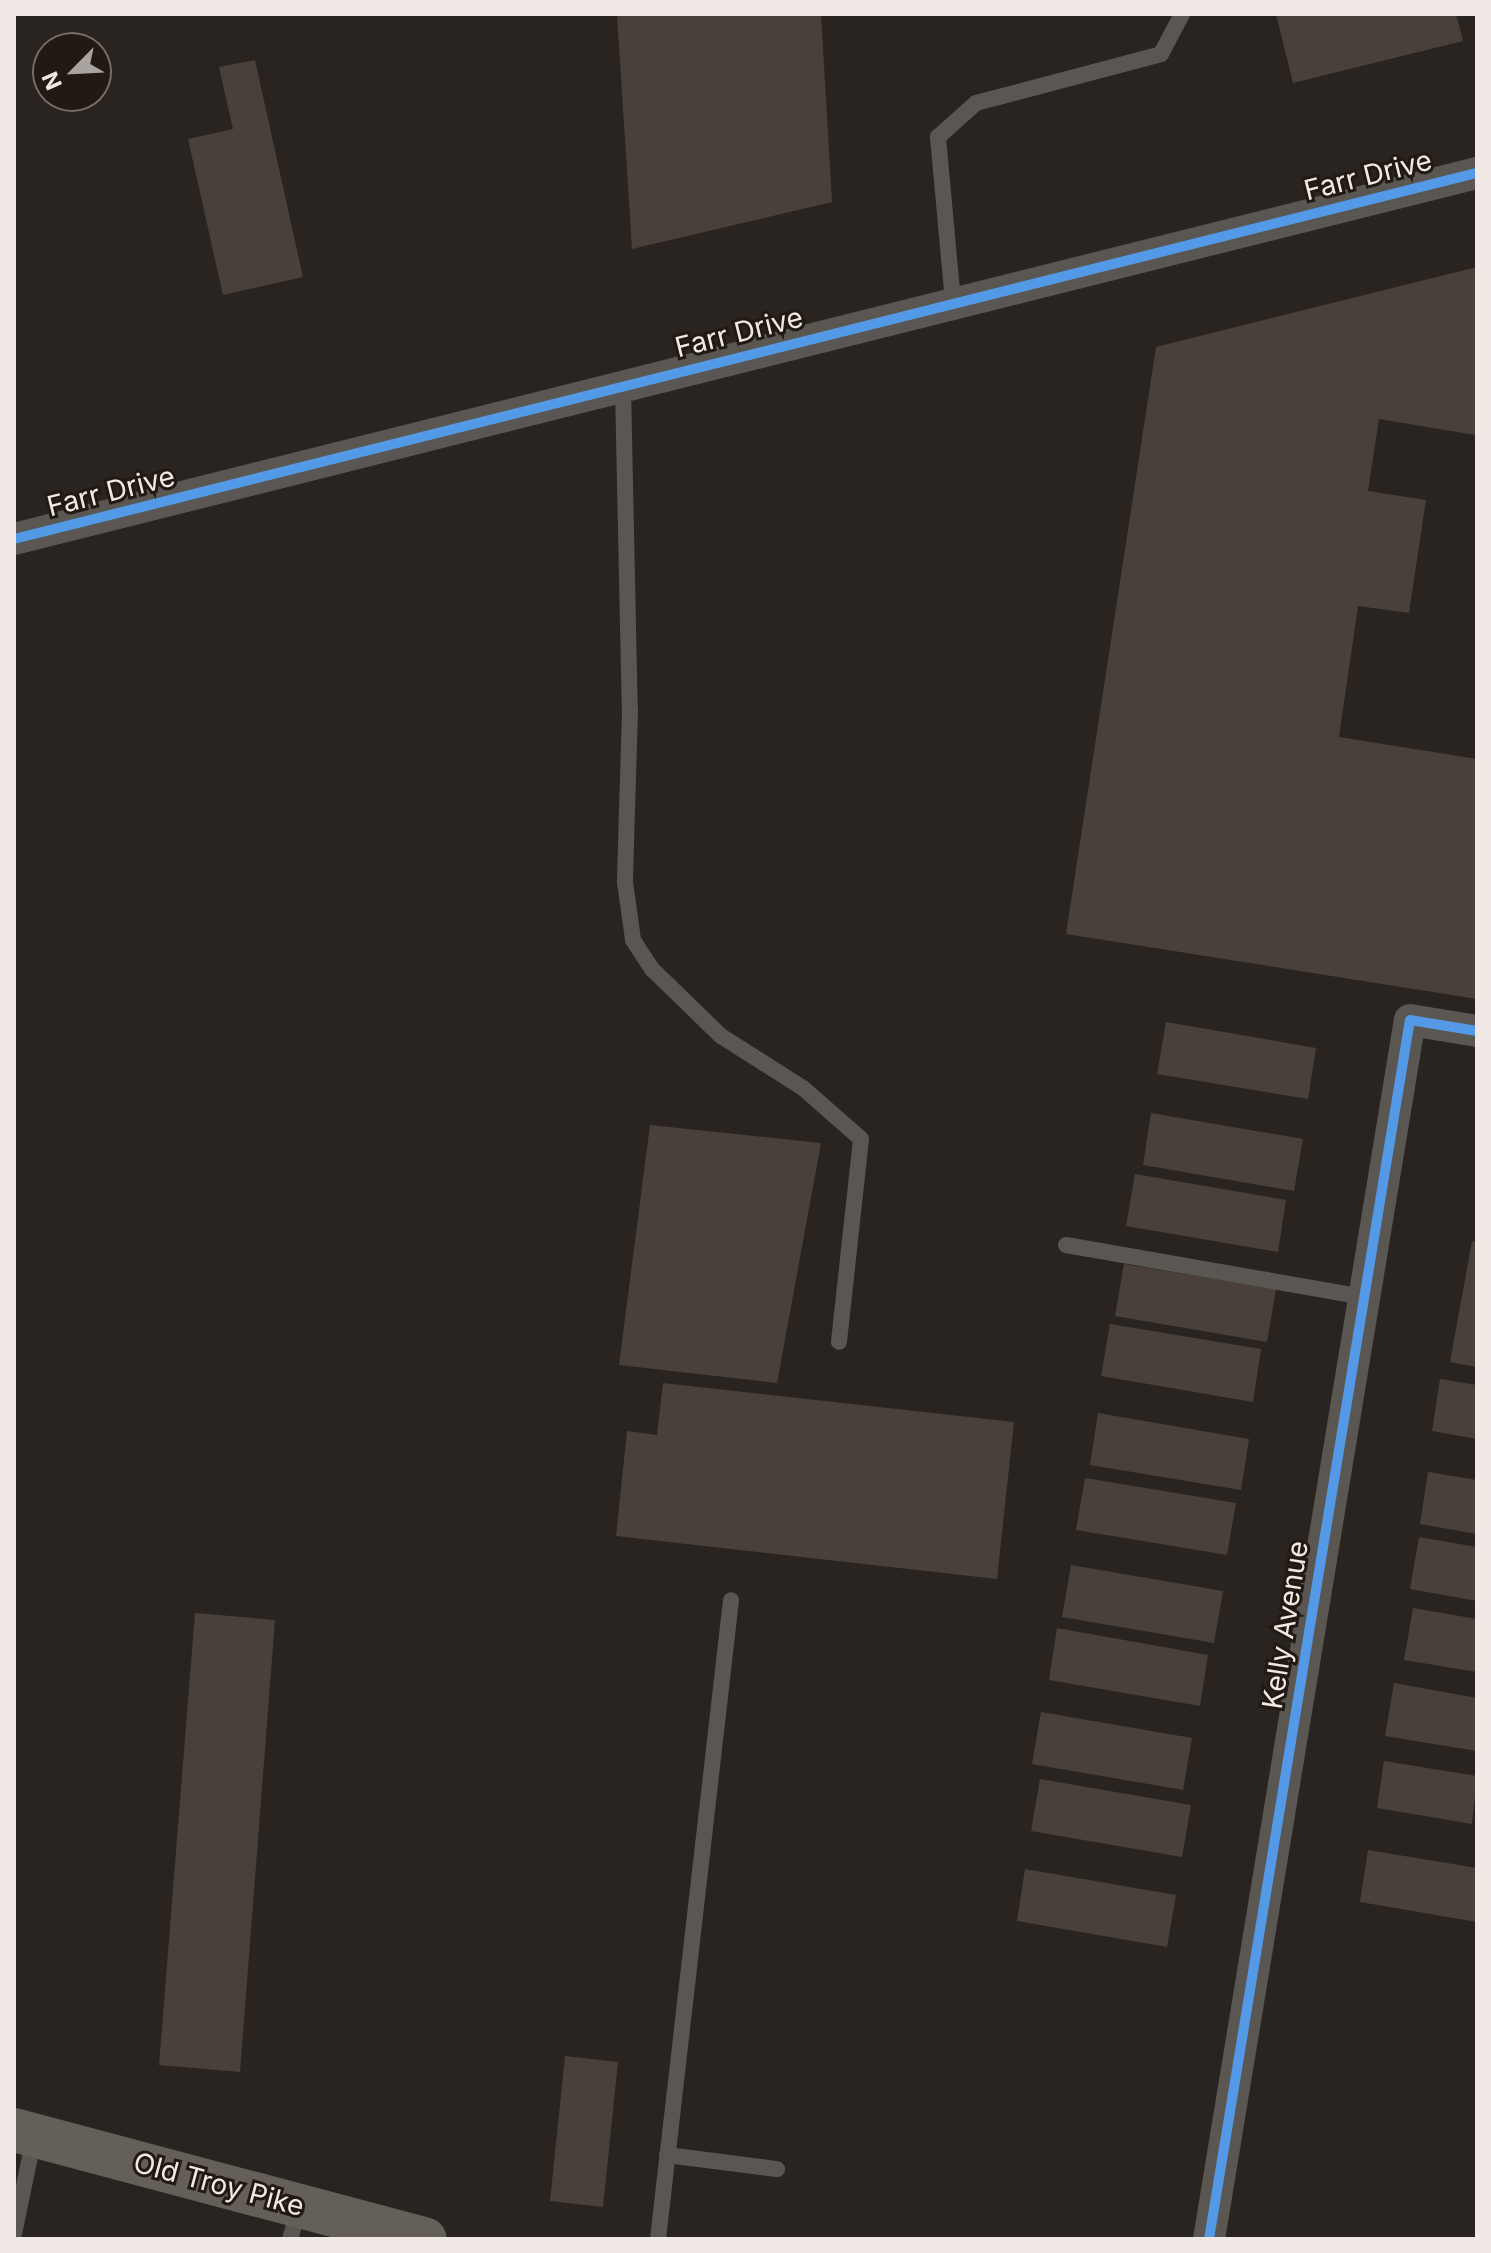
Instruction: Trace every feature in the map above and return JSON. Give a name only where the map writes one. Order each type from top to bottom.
[{"type":"main road","name":"Old Troy Pike","points":[[24,2133],[295,2222],[425,2239]]},
{"type":"street","name":"Farr Drive","points":[[14,539],[1477,173]]},
{"type":"street","name":"Kelly Avenue","points":[[1209,2239],[1410,1020],[1477,1031]]},
{"type":"lane","points":[[953,302],[938,137],[976,103],[1161,54],[1182,14]]},
{"type":"lane","points":[[623,387],[630,694],[625,882],[633,940],[652,969],[721,1036],[803,1088],[861,1139],[839,1342]]},
{"type":"lane","points":[[1066,1245],[1364,1297]]},
{"type":"lane","points":[[658,2239],[731,1600]]},
{"type":"lane","points":[[14,2234],[24,2133]]},
{"type":"lane","points":[[667,2155],[777,2169]]},
{"type":"building","points":[[617,14],[821,14],[832,202],[632,249]]},
{"type":"building","points":[[1276,14],[1456,14],[1463,41],[1293,83]]},
{"type":"building","points":[[255,60],[303,277],[223,295],[188,139],[233,129],[219,67]]},
{"type":"building","points":[[1477,267],[1475,435],[1379,419],[1368,491],[1426,500],[1409,613],[1358,606],[1339,737],[1477,759],[1477,999],[1066,934],[1156,347]]},
{"type":"building","points":[[1166,1022],[1316,1048],[1308,1099],[1157,1074]]},
{"type":"building","points":[[1151,1113],[1303,1139],[1294,1191],[1143,1165]]},
{"type":"building","points":[[650,1125],[821,1143],[777,1383],[619,1365]]},
{"type":"building","points":[[1135,1174],[1286,1200],[1278,1252],[1126,1226]]},
{"type":"building","points":[[1472,1241],[1477,1242],[1477,1367],[1450,1362]]},
{"type":"building","points":[[1124,1264],[1276,1289],[1267,1342],[1115,1316]]},
{"type":"building","points":[[1110,1324],[1261,1349],[1253,1402],[1101,1376]]},
{"type":"building","points":[[1440,1379],[1477,1385],[1477,1439],[1432,1431]]},
{"type":"building","points":[[663,1383],[1014,1422],[997,1579],[616,1536],[627,1431],[657,1435]]},
{"type":"building","points":[[1098,1413],[1249,1439],[1241,1490],[1090,1465]]},
{"type":"building","points":[[1428,1472],[1477,1480],[1477,1534],[1420,1524]]},
{"type":"building","points":[[1085,1478],[1236,1503],[1227,1555],[1076,1530]]},
{"type":"building","points":[[1419,1537],[1477,1547],[1477,1601],[1410,1589]]},
{"type":"building","points":[[1071,1565],[1223,1591],[1214,1643],[1062,1617]]},
{"type":"building","points":[[1413,1608],[1477,1619],[1477,1672],[1404,1660]]},
{"type":"building","points":[[195,1613],[275,1620],[240,2072],[159,2065]]},
{"type":"building","points":[[1057,1628],[1208,1655],[1200,1706],[1049,1680]]},
{"type":"building","points":[[1394,1683],[1477,1698],[1477,1751],[1385,1736]]},
{"type":"building","points":[[1041,1712],[1192,1738],[1183,1790],[1032,1764]]},
{"type":"building","points":[[1384,1761],[1477,1776],[1472,1824],[1377,1808]]},
{"type":"building","points":[[1040,1779],[1191,1805],[1182,1857],[1031,1831]]},
{"type":"building","points":[[1368,1850],[1477,1868],[1477,1922],[1360,1902]]},
{"type":"building","points":[[1025,1869],[1176,1895],[1167,1947],[1017,1921]]},
{"type":"building","points":[[565,2056],[618,2062],[603,2207],[550,2201]]},
{"type":"cycle path","points":[[14,539],[1477,173]]},
{"type":"cycle path","points":[[1209,2239],[1410,1020],[1477,1031]]}]
